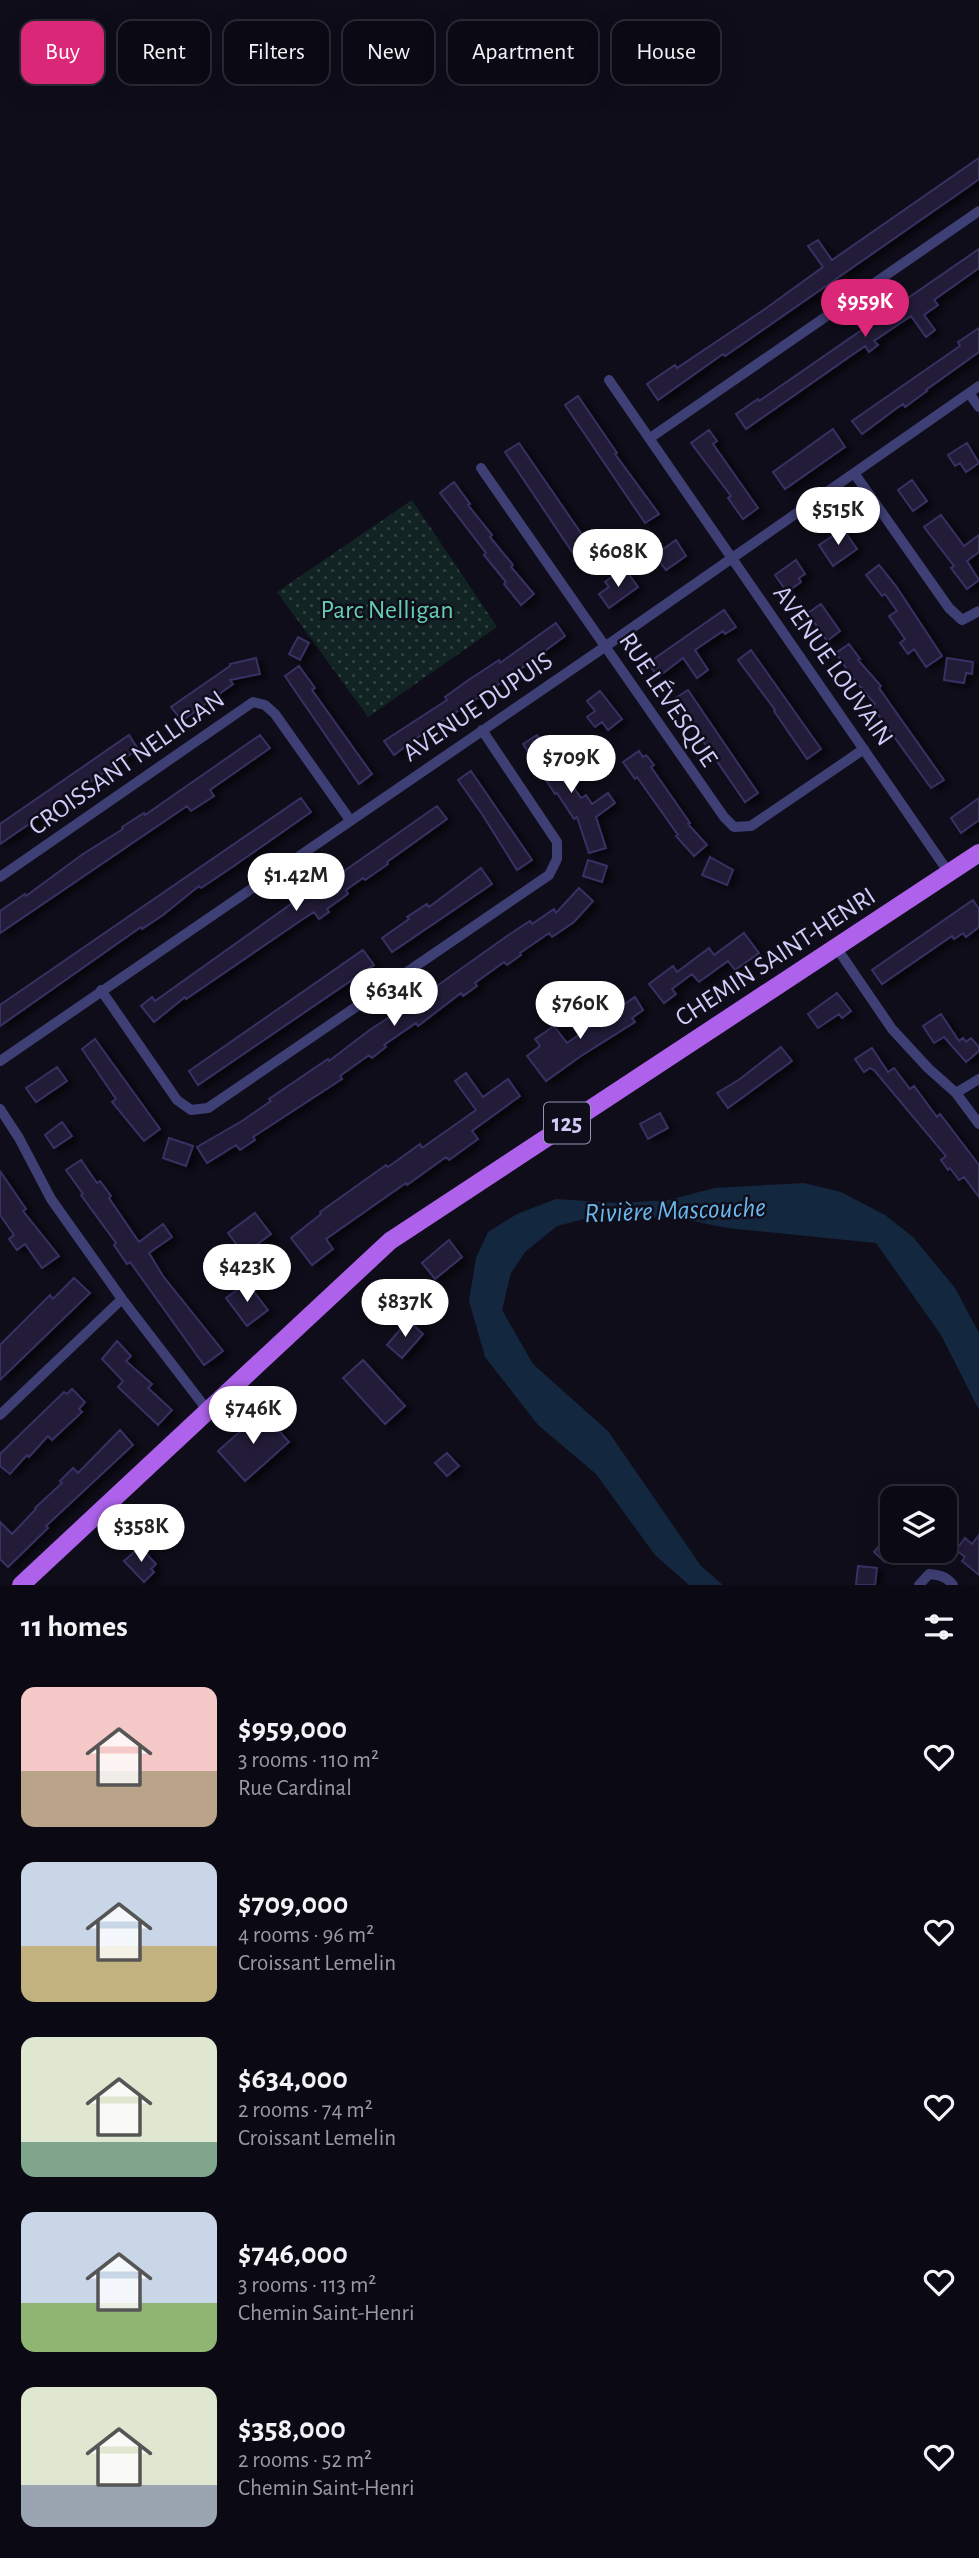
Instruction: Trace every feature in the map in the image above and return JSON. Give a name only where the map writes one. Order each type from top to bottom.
[{"type":"main road","name":"CHEMIN SAINT-HENRI","points":[[21,1585],[390,1241],[979,853]]},
{"type":"street","points":[[650,438],[979,211]]},
{"type":"street","name":"AVENUE LOUVAIN","points":[[608,380],[950,873]]},
{"type":"street","points":[[974,390],[979,407]]},
{"type":"street","name":"AVENUE DUPUIS","points":[[0,1061],[974,390]]},
{"type":"street","name":"RUE LÉVESQUE","points":[[481,468],[723,817],[734,827],[751,826],[864,749]]},
{"type":"street","points":[[854,473],[949,608],[962,620],[979,611]]},
{"type":"street","name":"CROISSANT NELLIGAN","points":[[0,877],[253,702],[265,705],[275,713],[350,820]]},
{"type":"street","points":[[101,990],[177,1100],[191,1110],[208,1108],[549,874],[557,859],[557,842],[482,730]]},
{"type":"street","points":[[836,947],[892,1029],[928,1069],[956,1093],[979,1124]]},
{"type":"street","points":[[956,1093],[979,1079]]},
{"type":"street","points":[[0,1109],[19,1138],[51,1199],[122,1299],[208,1411]]},
{"type":"street","points":[[0,1415],[122,1299]]},
{"type":"street","points":[[919,1585],[929,1574],[939,1574],[953,1585]]},
{"type":"green space","name":"Parc Nelligan","points":[[412,500],[497,627],[368,717],[277,592]]},
{"type":"water","name":"Rivière Mascouche","points":[[804,1183],[841,1192],[885,1215],[913,1237],[955,1288],[979,1333],[979,1410],[941,1335],[876,1243],[727,1228],[677,1218],[596,1216],[557,1226],[525,1252],[511,1273],[502,1310],[533,1364],[608,1431],[701,1566],[723,1585],[689,1585],[655,1555],[596,1474],[538,1425],[485,1357],[469,1301],[476,1258],[488,1232],[517,1214],[556,1199],[620,1203],[669,1200],[714,1188]]},
{"type":"building","points":[[979,158],[979,179],[658,400],[647,384],[675,365],[677,368],[823,267],[808,246],[818,240],[832,260]]},
{"type":"building","points":[[979,249],[979,268],[934,300],[938,305],[924,315],[935,330],[926,337],[911,316],[874,341],[878,345],[869,352],[865,346],[746,429],[736,414],[758,399],[759,401]]},
{"type":"building","points":[[979,328],[979,352],[905,407],[903,404],[862,434],[852,421],[960,346],[958,342]]},
{"type":"building","points":[[578,396],[617,453],[615,454],[659,514],[645,523],[565,405]]},
{"type":"building","points":[[833,429],[845,447],[785,489],[773,472]]},
{"type":"building","points":[[709,430],[717,441],[713,444],[758,508],[743,519],[728,498],[731,496],[691,443]]},
{"type":"building","points":[[519,443],[596,555],[581,565],[505,452]]},
{"type":"building","points":[[967,443],[979,463],[966,472],[960,463],[955,466],[948,455]]},
{"type":"building","points":[[912,480],[927,501],[913,511],[898,490]]},
{"type":"building","points":[[454,482],[492,535],[490,537],[513,565],[511,567],[534,594],[521,605],[484,555],[486,553],[440,493]]},
{"type":"building","points":[[941,515],[964,546],[979,535],[979,552],[967,561],[979,580],[967,589],[951,568],[954,566],[924,527]]},
{"type":"building","points":[[843,529],[857,549],[833,566],[819,545]]},
{"type":"building","points":[[676,540],[686,556],[666,570],[655,555]]},
{"type":"building","points":[[796,560],[805,574],[799,578],[801,582],[787,592],[775,575]]},
{"type":"building","points":[[879,565],[942,656],[926,667],[914,649],[908,654],[900,643],[905,639],[889,616],[897,611],[866,575]]},
{"type":"building","points":[[628,573],[638,587],[609,608],[599,594],[609,587],[605,582],[615,575],[618,580]]},
{"type":"building","points":[[821,604],[840,631],[827,641],[808,613]]},
{"type":"building","points":[[724,610],[736,627],[725,634],[723,631],[695,650],[708,670],[697,678],[683,658],[658,677],[648,663]]},
{"type":"building","points":[[556,623],[565,636],[510,677],[394,755],[384,741],[447,700],[445,697],[467,681],[499,660],[500,663]]},
{"type":"building","points":[[298,637],[309,643],[300,660],[289,654]]},
{"type":"building","points":[[849,644],[860,659],[858,660],[881,686],[879,688],[944,780],[931,788],[872,706],[875,704],[836,653]]},
{"type":"building","points":[[751,650],[821,749],[807,759],[738,660]]},
{"type":"building","points":[[256,658],[260,674],[230,680],[233,684],[182,721],[171,707],[230,664]]},
{"type":"building","points":[[947,658],[973,662],[972,674],[966,673],[964,683],[944,680]]},
{"type":"building","points":[[299,666],[315,688],[312,690],[372,774],[359,784],[285,676]]},
{"type":"building","points":[[688,690],[758,793],[745,802],[674,699]]},
{"type":"building","points":[[600,691],[622,719],[608,730],[602,722],[595,727],[587,717],[595,711],[587,701]]},
{"type":"building","points":[[129,735],[138,749],[0,844],[0,824]]},
{"type":"building","points":[[260,735],[270,748],[210,790],[214,796],[191,811],[187,806],[0,933],[0,911],[25,894],[26,896],[83,854],[123,829],[122,827],[144,813],[145,815]]},
{"type":"building","points":[[537,735],[581,798],[586,795],[592,804],[608,793],[615,803],[596,817],[606,848],[589,853],[577,817],[574,819],[557,793],[555,794],[523,744]]},
{"type":"building","points":[[639,751],[654,765],[651,767],[690,823],[688,824],[707,845],[694,856],[676,836],[678,835],[637,777],[635,779],[623,762]]},
{"type":"building","points":[[471,771],[532,860],[517,870],[458,780]]},
{"type":"building","points":[[301,798],[311,812],[201,888],[199,886],[163,915],[142,929],[141,927],[0,1026],[0,1005]]},
{"type":"building","points":[[979,798],[979,820],[961,833],[951,818]]},
{"type":"building","points":[[437,806],[447,819],[387,862],[388,864],[346,890],[348,894],[327,909],[329,912],[319,919],[314,912],[186,999],[185,997],[154,1022],[141,1006],[152,997],[155,1001],[312,889],[314,892]]},
{"type":"building","points":[[710,857],[733,870],[727,885],[702,875]]},
{"type":"building","points":[[588,860],[607,866],[602,882],[583,876]]},
{"type":"building","points":[[481,868],[492,884],[392,952],[382,938],[409,919],[407,917],[427,904],[429,907]]},
{"type":"building","points":[[579,888],[593,901],[574,922],[552,937],[549,933],[507,965],[504,962],[475,983],[477,986],[463,996],[461,993],[418,1026],[416,1023],[384,1045],[386,1047],[372,1058],[369,1055],[340,1076],[342,1079],[253,1137],[255,1140],[240,1150],[236,1145],[207,1163],[197,1147],[242,1121],[271,1101],[269,1099],[328,1059],[329,1061],[371,1029],[530,921],[532,924],[554,909],[556,913]]},
{"type":"building","points":[[973,900],[979,909],[979,927],[966,937],[963,933],[954,939],[952,936],[882,984],[872,970]]},
{"type":"building","points":[[744,933],[759,953],[735,970],[728,961],[699,982],[692,974],[672,989],[676,994],[664,1003],[649,984],[673,966],[677,972],[709,948],[714,955]]},
{"type":"building","points":[[363,950],[374,965],[198,1085],[189,1071]]},
{"type":"building","points":[[837,993],[851,1011],[842,1018],[839,1014],[818,1028],[808,1014]]},
{"type":"building","points":[[635,997],[643,1010],[632,1018],[635,1022],[546,1081],[527,1056],[540,1046],[535,1039],[554,1026],[567,1043]]},
{"type":"building","points":[[941,1014],[959,1041],[963,1038],[966,1042],[971,1038],[979,1047],[979,1051],[966,1062],[944,1037],[934,1043],[923,1026]]},
{"type":"building","points":[[95,1039],[160,1129],[144,1141],[112,1102],[116,1099],[82,1049]]},
{"type":"building","points":[[781,1047],[792,1061],[728,1108],[717,1093]]},
{"type":"building","points":[[872,1048],[888,1072],[894,1068],[910,1089],[914,1086],[937,1117],[940,1114],[979,1165],[979,1197],[964,1177],[959,1180],[950,1168],[948,1170],[941,1160],[946,1156],[874,1070],[870,1068],[864,1072],[855,1059]]},
{"type":"building","points":[[57,1067],[67,1081],[36,1102],[26,1088]]},
{"type":"building","points":[[466,1073],[483,1097],[508,1079],[520,1096],[472,1131],[478,1139],[449,1160],[446,1157],[407,1185],[406,1183],[326,1239],[333,1249],[312,1265],[291,1238],[321,1214],[320,1212],[386,1165],[388,1167],[420,1144],[422,1148],[476,1110],[455,1081]]},
{"type":"building","points":[[660,1113],[668,1128],[648,1139],[640,1124]]},
{"type":"building","points":[[62,1122],[72,1136],[54,1148],[45,1135]]},
{"type":"building","points":[[169,1138],[193,1146],[186,1166],[163,1158]]},
{"type":"building","points":[[81,1160],[97,1183],[100,1181],[111,1196],[109,1198],[139,1242],[163,1224],[172,1237],[149,1253],[163,1276],[223,1351],[204,1365],[130,1262],[127,1264],[114,1245],[116,1243],[66,1170]]},
{"type":"building","points":[[0,1171],[26,1209],[23,1211],[59,1256],[42,1268],[25,1244],[17,1250],[9,1239],[14,1235],[0,1215]]},
{"type":"building","points":[[255,1213],[271,1234],[244,1254],[228,1233]]},
{"type":"building","points":[[449,1240],[462,1257],[435,1279],[422,1263]]},
{"type":"building","points":[[74,1278],[90,1293],[0,1380],[0,1345],[50,1295],[53,1299]]},
{"type":"building","points":[[247,1283],[268,1310],[247,1326],[226,1298]]},
{"type":"building","points":[[408,1320],[423,1334],[402,1358],[387,1345]]},
{"type":"building","points":[[117,1341],[131,1356],[126,1361],[152,1384],[148,1388],[172,1410],[158,1425],[118,1387],[123,1381],[102,1359]]},
{"type":"building","points":[[363,1360],[405,1406],[385,1424],[343,1378]]},
{"type":"building","points":[[72,1389],[85,1402],[79,1409],[82,1412],[52,1440],[48,1436],[10,1474],[0,1466],[0,1454],[64,1392],[67,1394]]},
{"type":"building","points":[[262,1412],[289,1442],[245,1481],[218,1451]]},
{"type":"building","points":[[120,1430],[133,1445],[46,1526],[48,1528],[8,1567],[0,1559],[0,1522],[12,1534],[62,1483],[60,1481],[73,1468],[78,1473]]},
{"type":"building","points":[[447,1453],[459,1466],[447,1476],[435,1463]]},
{"type":"building","points":[[979,1535],[979,1575],[962,1561],[965,1557],[957,1551],[965,1538],[972,1544]]},
{"type":"building","points":[[880,1545],[880,1557],[874,1552]]},
{"type":"building","points":[[140,1547],[156,1564],[151,1569],[154,1572],[144,1582],[124,1561]]},
{"type":"building","points":[[858,1566],[877,1568],[875,1585],[856,1585]]}]
